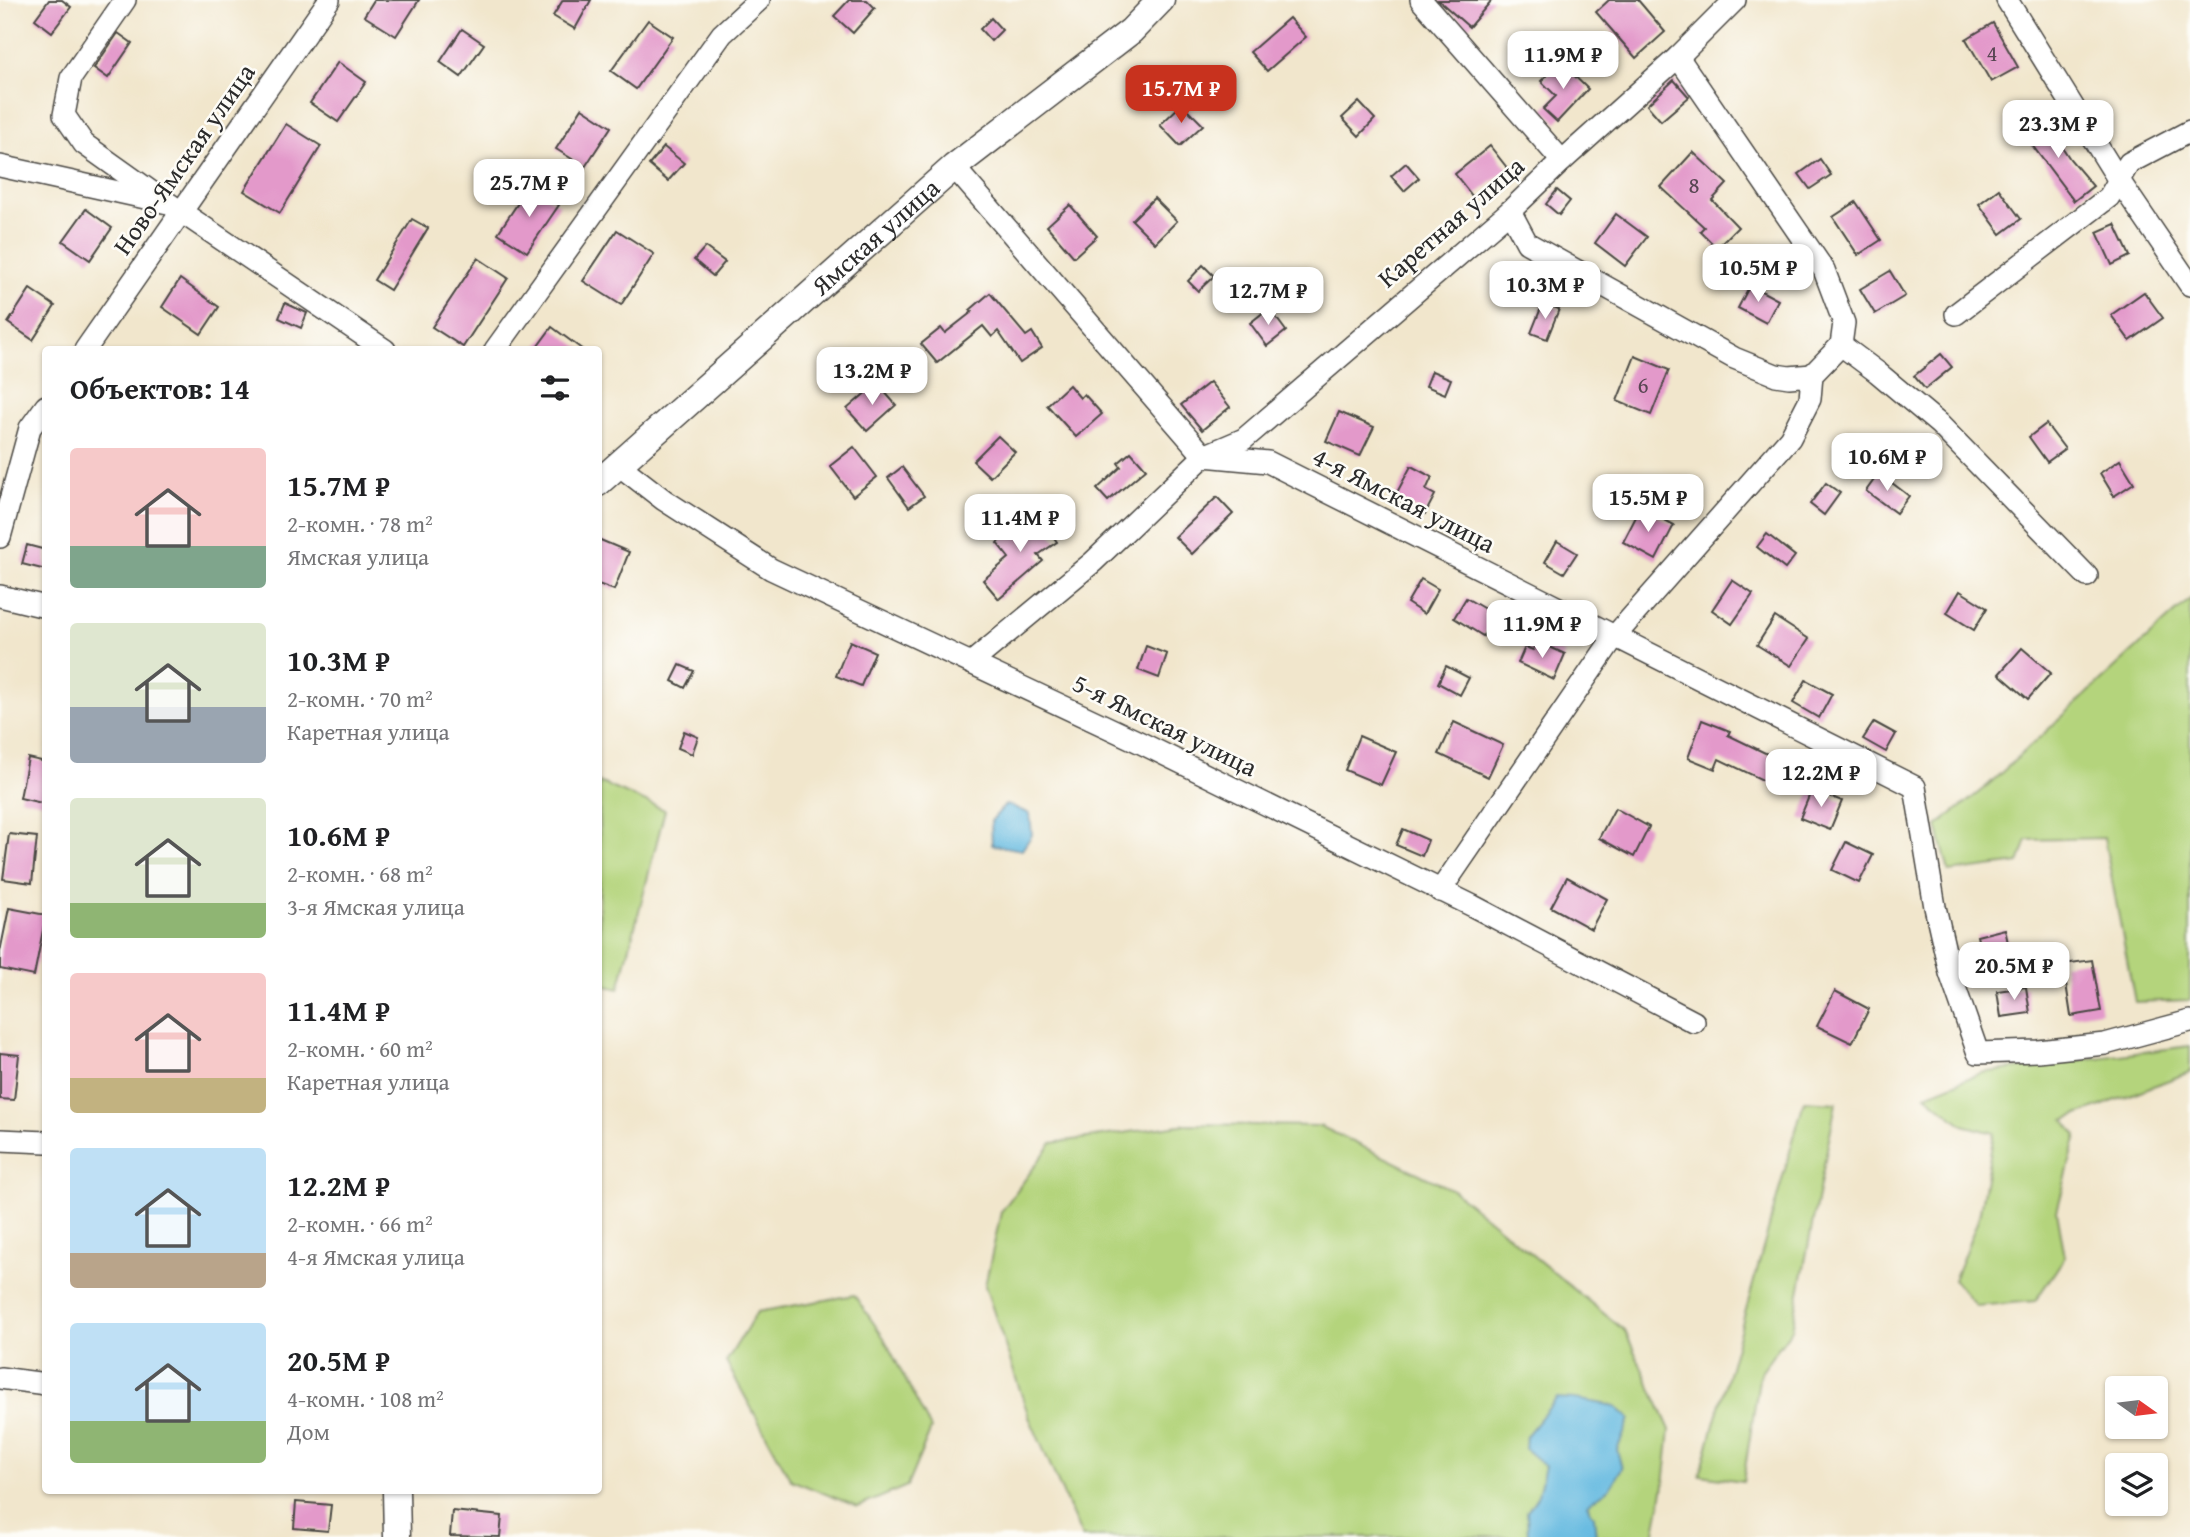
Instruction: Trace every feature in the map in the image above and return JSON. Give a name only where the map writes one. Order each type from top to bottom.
[{"type":"street","points":[[125,0],[71,78],[64,115],[84,144],[379,346]]},
{"type":"street","name":"Ново-Ямская улица","points":[[87,346],[174,207],[329,0]]},
{"type":"street","points":[[498,346],[722,34],[759,0]]},
{"type":"street","name":"Ямская улица","points":[[602,480],[954,167],[1131,31],[1161,0]]},
{"type":"street","points":[[1421,0],[1562,161]]},
{"type":"street","name":"Каретная улица","points":[[971,663],[1093,562],[1204,456],[1244,439],[1510,211],[1678,57],[1735,0]]},
{"type":"street","points":[[2007,0],[2118,179],[2190,285]]},
{"type":"street","points":[[1440,891],[1614,637],[1790,438],[1810,399],[1812,375],[1841,345],[1844,323],[1824,270],[1678,57]]},
{"type":"street","points":[[1956,314],[2109,198],[2129,163],[2190,131]]},
{"type":"street","points":[[0,166],[174,207]]},
{"type":"street","points":[[954,167],[1204,456]]},
{"type":"street","points":[[1510,211],[1527,243],[1734,359],[1776,375],[1812,375]]},
{"type":"street","points":[[1841,345],[1939,424],[2087,576]]},
{"type":"street","points":[[0,537],[30,428],[42,412]]},
{"type":"street","name":"4-я Ямская улица","points":[[1204,456],[1268,462],[1915,787],[1935,907],[1950,973],[1978,1053],[2038,1051],[2105,1044],[2190,1021]]},
{"type":"street","name":"5-я Ямская улица","points":[[620,466],[664,500],[771,569],[1141,743],[1440,891],[1694,1022]]},
{"type":"street","points":[[0,596],[42,606]]},
{"type":"street","points":[[0,1140],[42,1142]]},
{"type":"street","points":[[0,1378],[42,1383]]},
{"type":"street","points":[[396,1494],[397,1537]]},
{"type":"green space","points":[[2190,599],[2190,1000],[2135,1002],[2104,838],[2027,840],[2019,863],[1949,872],[1937,826],[1988,785]]},
{"type":"green space","points":[[602,783],[665,810],[619,989],[602,985]]},
{"type":"green space","points":[[2190,1046],[2190,1072],[2064,1120],[2077,1135],[2057,1211],[2065,1257],[2035,1301],[1976,1306],[1954,1280],[1979,1217],[1994,1133],[1963,1125],[1926,1095],[1981,1073]]},
{"type":"green space","points":[[1804,1101],[1836,1103],[1792,1329],[1760,1373],[1743,1481],[1700,1475]]},
{"type":"green space","points":[[1187,1124],[1320,1126],[1453,1190],[1625,1331],[1670,1430],[1664,1485],[1654,1537],[1082,1537],[1029,1417],[985,1286],[1001,1212],[1052,1143]]},
{"type":"green space","points":[[854,1295],[884,1338],[931,1429],[907,1486],[858,1507],[791,1480],[726,1362],[757,1312]]},
{"type":"water","points":[[1006,804],[1030,814],[1032,835],[1022,850],[992,845],[991,821]]},
{"type":"water","points":[[1557,1398],[1615,1406],[1630,1419],[1617,1450],[1622,1468],[1609,1489],[1587,1504],[1594,1516],[1596,1537],[1528,1537],[1527,1512],[1538,1495],[1545,1466],[1525,1449],[1526,1436]]},
{"type":"building","points":[[49,0],[62,0],[71,7],[52,32],[35,19]]},
{"type":"building","points":[[374,0],[419,0],[396,36],[364,16]]},
{"type":"building","points":[[563,0],[591,0],[575,29],[553,16]]},
{"type":"building","points":[[849,0],[867,0],[875,8],[853,33],[834,16]]},
{"type":"building","points":[[1438,0],[1492,0],[1469,27]]},
{"type":"building","points":[[1609,0],[1638,0],[1665,32],[1636,58],[1596,12]]},
{"type":"building","points":[[991,18],[1002,30],[991,41],[980,29]]},
{"type":"building","points":[[1289,18],[1306,37],[1267,71],[1250,52]]},
{"type":"building","points":[[648,20],[673,37],[636,89],[611,71]]},
{"type":"building","points":[[1993,23],[2018,67],[1991,82],[1966,39]]},
{"type":"building","points":[[462,29],[484,44],[461,77],[440,62]]},
{"type":"building","points":[[118,33],[132,43],[108,78],[94,68]]},
{"type":"building","points":[[338,62],[366,82],[338,122],[310,103]]},
{"type":"building","points":[[1560,62],[1588,89],[1557,122],[1543,109],[1556,96],[1541,81]]},
{"type":"building","points":[[1674,80],[1689,97],[1661,121],[1647,105]]},
{"type":"building","points":[[1359,102],[1375,119],[1359,136],[1342,118]]},
{"type":"building","points":[[1182,104],[1203,125],[1180,146],[1160,125]]},
{"type":"building","points":[[582,108],[611,127],[585,167],[556,149]]},
{"type":"building","points":[[2044,119],[2070,159],[2093,186],[2074,201],[2023,133]]},
{"type":"building","points":[[286,124],[321,146],[280,213],[244,191]]},
{"type":"building","points":[[1490,146],[1508,169],[1473,197],[1455,174]]},
{"type":"building","points":[[664,147],[684,163],[668,181],[649,165]]},
{"type":"building","points":[[1693,152],[1727,184],[1712,200],[1738,227],[1717,248],[1700,231],[1704,227],[1661,187]]},
{"type":"building","points":[[1820,159],[1831,175],[1810,189],[1799,174]]},
{"type":"building","points":[[1406,163],[1419,178],[1404,191],[1391,176]]},
{"type":"building","points":[[530,185],[559,205],[527,252],[498,233]]},
{"type":"building","points":[[1999,189],[2021,219],[2001,234],[1979,204]]},
{"type":"building","points":[[1557,190],[1570,201],[1559,215],[1546,204]]},
{"type":"building","points":[[1154,198],[1177,221],[1155,243],[1132,220]]},
{"type":"building","points":[[1856,202],[1881,240],[1858,255],[1833,217]]},
{"type":"building","points":[[1070,205],[1097,236],[1074,257],[1047,226]]},
{"type":"building","points":[[86,209],[112,228],[90,260],[63,241]]},
{"type":"building","points":[[1616,214],[1647,237],[1625,266],[1595,243]]},
{"type":"building","points":[[412,219],[428,228],[390,290],[374,280]]},
{"type":"building","points":[[2115,224],[2130,256],[2112,265],[2097,232]]},
{"type":"building","points":[[617,230],[654,254],[621,305],[583,281]]},
{"type":"building","points":[[705,247],[725,262],[713,276],[694,260]]},
{"type":"building","points":[[478,258],[508,278],[464,346],[432,327]]},
{"type":"building","points":[[1203,265],[1214,276],[1198,291],[1188,281]]},
{"type":"building","points":[[1890,271],[1905,296],[1875,314],[1860,289]]},
{"type":"building","points":[[180,279],[219,307],[201,334],[162,307]]},
{"type":"building","points":[[1750,285],[1778,300],[1766,323],[1738,308]]},
{"type":"building","points":[[30,289],[55,306],[33,340],[8,323]]},
{"type":"building","points":[[2144,292],[2163,318],[2130,341],[2111,315]]},
{"type":"building","points":[[990,293],[1026,336],[1032,332],[1042,348],[1020,363],[998,331],[992,337],[983,326],[937,363],[921,344],[941,328],[945,333],[972,312],[970,310]]},
{"type":"building","points":[[285,303],[307,313],[301,328],[279,318]]},
{"type":"building","points":[[1543,303],[1559,309],[1547,339],[1531,333]]},
{"type":"building","points":[[1269,308],[1286,331],[1267,346],[1250,323]]},
{"type":"building","points":[[552,327],[578,346],[538,346]]},
{"type":"building","points":[[1941,354],[1952,367],[1925,389],[1914,376]]},
{"type":"building","points":[[1635,356],[1669,370],[1651,415],[1617,401]]},
{"type":"building","points":[[1432,371],[1451,379],[1445,394],[1426,386]]},
{"type":"building","points":[[1210,382],[1230,407],[1202,430],[1181,405]]},
{"type":"building","points":[[877,383],[896,405],[867,431],[847,409]]},
{"type":"building","points":[[1069,385],[1080,398],[1084,394],[1102,414],[1076,437],[1047,405]]},
{"type":"building","points":[[1339,412],[1374,427],[1360,456],[1326,441]]},
{"type":"building","points":[[2046,424],[2065,449],[2047,462],[2029,437]]},
{"type":"building","points":[[998,436],[1015,452],[990,477],[973,461]]},
{"type":"building","points":[[854,447],[877,477],[853,496],[830,466]]},
{"type":"building","points":[[1131,452],[1146,469],[1108,501],[1097,489],[1121,467],[1118,463]]},
{"type":"building","points":[[2120,460],[2134,483],[2114,496],[2100,473]]},
{"type":"building","points":[[1411,466],[1432,477],[1426,490],[1435,495],[1425,514],[1394,498]]},
{"type":"building","points":[[902,467],[924,496],[909,507],[888,478]]},
{"type":"building","points":[[1879,473],[1909,496],[1896,513],[1866,491]]},
{"type":"building","points":[[1826,483],[1840,493],[1824,515],[1810,504]]},
{"type":"building","points":[[1217,497],[1233,514],[1192,554],[1175,537]]},
{"type":"building","points":[[1641,507],[1674,525],[1656,560],[1623,542]]},
{"type":"building","points":[[1038,513],[1057,542],[1038,555],[1043,561],[999,599],[983,580],[1009,558],[997,543],[1015,527]]},
{"type":"building","points":[[1767,534],[1795,556],[1785,569],[1757,547]]},
{"type":"building","points":[[602,541],[629,552],[614,590],[602,586]]},
{"type":"building","points":[[1557,541],[1577,553],[1564,573],[1545,562]]},
{"type":"building","points":[[27,545],[42,549],[42,569],[22,564]]},
{"type":"building","points":[[1421,579],[1438,589],[1424,614],[1407,603]]},
{"type":"building","points":[[1732,580],[1753,594],[1732,624],[1712,610]]},
{"type":"building","points":[[1960,591],[1987,608],[1974,630],[1947,613]]},
{"type":"building","points":[[1466,598],[1495,615],[1483,636],[1454,618]]},
{"type":"building","points":[[1775,617],[1809,639],[1791,666],[1757,645]]},
{"type":"building","points":[[850,641],[875,652],[861,686],[836,676]]},
{"type":"building","points":[[1537,641],[1565,654],[1554,680],[1518,663],[1525,647],[1533,650]]},
{"type":"building","points":[[1146,646],[1167,654],[1159,678],[1138,670]]},
{"type":"building","points":[[2022,648],[2051,673],[2028,699],[1999,674]]},
{"type":"building","points":[[680,665],[694,671],[685,688],[672,681]]},
{"type":"building","points":[[1446,666],[1469,678],[1460,695],[1438,683]]},
{"type":"building","points":[[1806,680],[1832,694],[1819,718],[1793,703]]},
{"type":"building","points":[[1702,720],[1730,731],[1728,735],[1786,763],[1775,786],[1719,759],[1715,769],[1688,758]]},
{"type":"building","points":[[1454,722],[1503,745],[1488,777],[1439,754]]},
{"type":"building","points":[[1874,722],[1896,734],[1886,752],[1863,739]]},
{"type":"building","points":[[684,731],[698,737],[692,754],[678,748]]},
{"type":"building","points":[[1359,736],[1396,752],[1381,785],[1345,770]]},
{"type":"building","points":[[28,758],[42,761],[42,803],[20,798]]},
{"type":"building","points":[[1812,789],[1842,801],[1830,830],[1800,818]]},
{"type":"building","points":[[1615,808],[1649,827],[1634,857],[1599,838]]},
{"type":"building","points":[[1403,829],[1428,840],[1422,856],[1396,845]]},
{"type":"building","points":[[9,834],[37,837],[32,883],[3,879]]},
{"type":"building","points":[[1846,842],[1873,855],[1859,883],[1832,870]]},
{"type":"building","points":[[1567,877],[1607,899],[1591,929],[1551,907]]},
{"type":"building","points":[[9,908],[42,914],[42,935],[34,976],[0,969],[0,952]]},
{"type":"building","points":[[2005,929],[2011,957],[1984,964],[1977,936]]},
{"type":"building","points":[[2092,960],[2101,1011],[2071,1016],[2063,964]]},
{"type":"building","points":[[2026,987],[2030,1013],[2001,1017],[1997,991]]},
{"type":"building","points":[[1835,991],[1869,1009],[1852,1043],[1817,1026]]},
{"type":"building","points":[[0,1053],[19,1055],[14,1100],[0,1099]]},
{"type":"building","points":[[296,1502],[331,1505],[328,1531],[294,1528]]},
{"type":"building","points":[[452,1511],[502,1516],[500,1537],[450,1536]]}]
